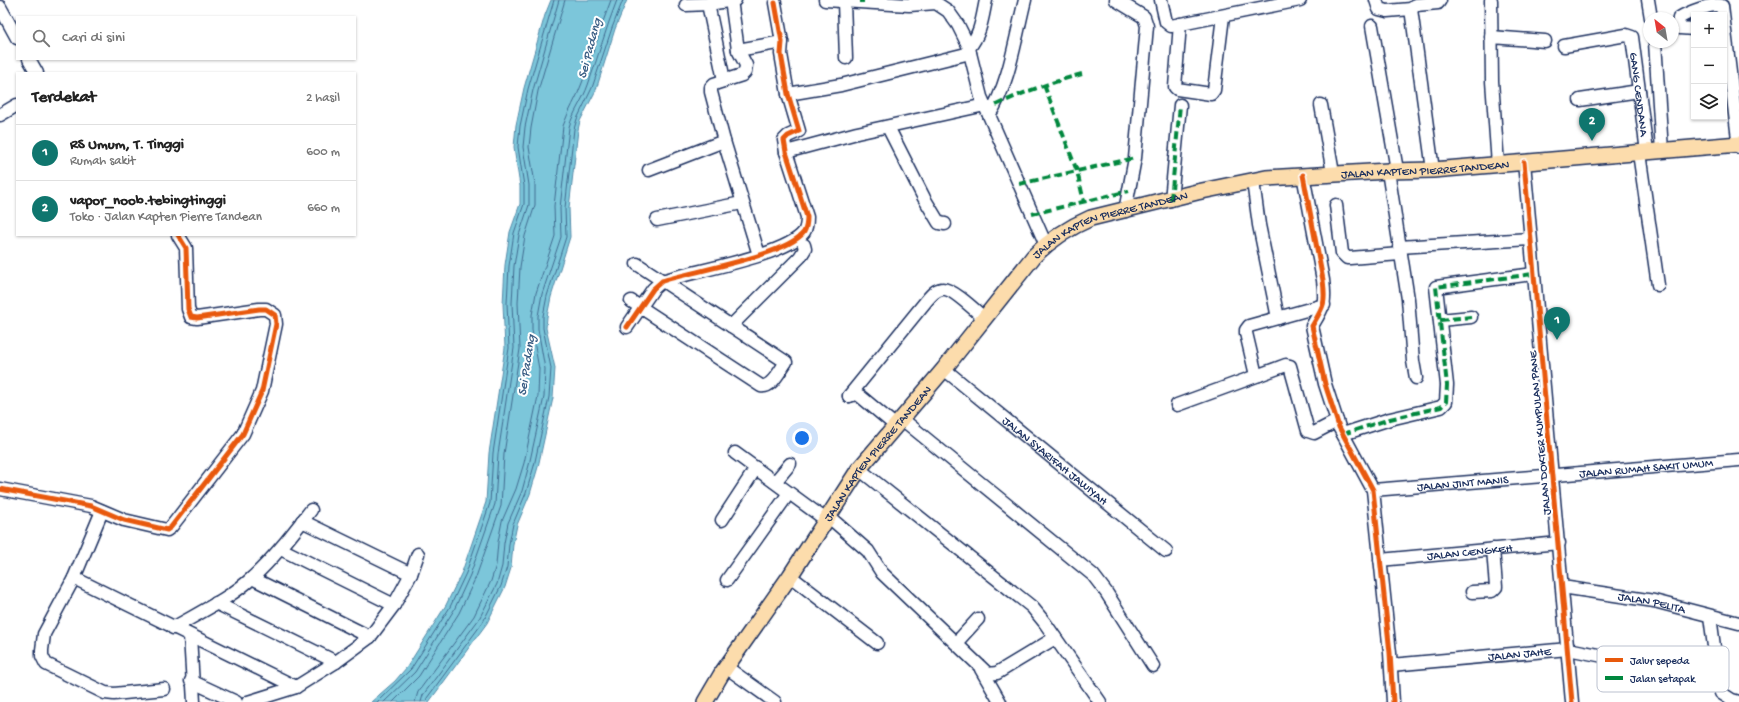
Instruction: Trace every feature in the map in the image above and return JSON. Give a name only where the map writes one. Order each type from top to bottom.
[{"type":"main road","name":"JALAN KAPTEN PIERRE TANDEAN","points":[[705,702],[726,667],[790,576],[858,469],[944,369],[1034,256],[1046,245],[1080,223],[1091,218],[1172,200],[1197,192],[1266,178],[1392,170],[1433,170],[1739,145]]},
{"type":"street","points":[[686,6],[733,0],[738,50],[746,65],[745,72],[742,75],[714,84],[711,87],[711,92],[758,255]]},
{"type":"street","points":[[825,0],[844,2],[936,3],[948,11],[958,25],[969,50],[987,110],[1046,245]]},
{"type":"street","points":[[788,94],[841,85],[969,50],[977,38],[986,0]]},
{"type":"street","points":[[786,152],[888,126],[987,110],[996,105],[1002,89],[1025,0]]},
{"type":"street","points":[[1116,0],[1144,18],[1147,26],[1135,158],[1125,211]]},
{"type":"street","points":[[1162,0],[1166,22],[1171,26],[1300,0]]},
{"type":"street","points":[[1376,0],[1379,9],[1383,11],[1411,9],[1416,5],[1438,3],[1440,0]]},
{"type":"street","points":[[1491,0],[1491,37],[1498,165]]},
{"type":"street","points":[[1648,0],[1650,12]]},
{"type":"street","points":[[627,327],[635,304],[662,281],[738,262],[777,249],[798,238],[807,226],[805,208],[786,152],[784,140],[785,137],[799,131],[788,94],[781,54],[782,42],[777,1]]},
{"type":"street","points":[[844,2],[846,58]]},
{"type":"street","points":[[708,4],[724,80]]},
{"type":"street","points":[[1691,29],[1680,28],[1678,24],[1679,18],[1687,13],[1717,5],[1722,6],[1724,12]]},
{"type":"street","points":[[0,7],[16,36]]},
{"type":"street","points":[[1411,9],[1433,170]]},
{"type":"street","points":[[1180,24],[1175,88],[1177,90],[1211,94],[1214,90],[1223,16]]},
{"type":"street","points":[[1372,26],[1392,170],[1400,251],[1408,299],[1413,361],[1416,378]]},
{"type":"street","name":"GANG CENDANA","points":[[1564,46],[1626,35],[1632,37],[1658,285]]},
{"type":"street","points":[[1491,37],[1545,41]]},
{"type":"street","points":[[738,50],[782,42]]},
{"type":"street","points":[[1655,48],[1662,151]]},
{"type":"street","points":[[1727,48],[1739,145]]},
{"type":"street","points":[[30,60],[36,72]]},
{"type":"street","points":[[1580,100],[1638,90]]},
{"type":"street","points":[[1321,104],[1333,174]]},
{"type":"street","points":[[1172,200],[1180,105]]},
{"type":"street","points":[[0,115],[16,106]]},
{"type":"street","points":[[888,126],[924,198],[939,223],[945,224]]},
{"type":"street","points":[[649,170],[724,141]]},
{"type":"street","name":"JALAN DOKTER KUMPULAN PANE","points":[[1524,162],[1572,702]]},
{"type":"street","points":[[1303,176],[1324,280],[1324,305],[1312,326],[1325,384],[1337,421],[1373,490],[1391,665],[1393,702]]},
{"type":"street","points":[[1253,181],[1259,225],[1278,318]]},
{"type":"street","points":[[658,220],[742,203]]},
{"type":"street","points":[[1336,205],[1342,253],[1347,258],[1400,251],[1530,239]]},
{"type":"street","points":[[0,488],[91,506],[124,520],[161,529],[169,529],[243,434],[262,391],[276,324],[275,315],[266,309],[259,309],[198,318],[191,317],[188,309],[186,248],[179,236]]},
{"type":"street","points":[[731,326],[800,257],[805,249],[804,245]]},
{"type":"street","points":[[635,304],[761,386],[765,387],[769,384],[786,362],[637,264]]},
{"type":"street","points":[[1343,434],[1390,419],[1441,407],[1446,402],[1448,394],[1436,287],[1534,274]]},
{"type":"street","points":[[985,319],[951,291],[943,288],[936,291],[848,396],[856,394],[860,396],[899,422],[1093,575],[1106,592],[1153,666]]},
{"type":"street","points":[[1259,375],[1255,371],[1246,330],[1249,326],[1324,305]]},
{"type":"street","points":[[1440,320],[1471,317]]},
{"type":"street","points":[[1177,405],[1288,365],[1291,369],[1308,431],[1314,433],[1337,421]]},
{"type":"street","name":"JALAN SYARIFAH JAWIYAH","points":[[944,369],[1166,551]]},
{"type":"street","points":[[735,453],[789,493],[827,518],[868,551],[882,573],[956,643],[981,669],[988,674],[997,673],[1056,638]]},
{"type":"street","name":"JALAN RUMAH SAKIT UMUM","points":[[1553,476],[1739,460]]},
{"type":"street","points":[[775,482],[790,464]]},
{"type":"street","points":[[722,520],[756,468]]},
{"type":"street","points":[[858,469],[1032,607],[1056,638],[1100,702]]},
{"type":"street","name":"JALAN JINT MANIS","points":[[1373,490],[1553,476]]},
{"type":"street","points":[[727,580],[789,493]]},
{"type":"street","points":[[173,628],[216,603],[252,578],[280,549],[311,510]]},
{"type":"street","points":[[102,511],[74,578],[44,634],[42,656],[46,664],[105,693],[114,694],[164,689]]},
{"type":"street","points":[[302,521],[411,574]]},
{"type":"street","name":"JALAN CENGKEH","points":[[1380,560],[1559,543]]},
{"type":"street","points":[[280,549],[394,605]]},
{"type":"street","points":[[1472,592],[1492,591],[1496,587],[1493,549]]},
{"type":"street","points":[[248,702],[296,687],[336,662],[370,637],[394,605],[411,574],[418,554]]},
{"type":"street","points":[[790,576],[877,643]]},
{"type":"street","points":[[74,578],[173,628],[296,687]]},
{"type":"street","points":[[252,578],[370,637]]},
{"type":"street","name":"JALAN PELITA","points":[[1562,587],[1654,601],[1739,623]]},
{"type":"street","points":[[216,603],[336,662]]},
{"type":"street","points":[[1710,616],[1714,646]]},
{"type":"street","points":[[956,643],[978,619]]},
{"type":"street","points":[[190,636],[191,682],[194,702]]},
{"type":"street","name":"JALAN JAHE","points":[[1391,665],[1568,649],[1597,655]]},
{"type":"street","points":[[726,667],[775,702]]},
{"type":"street","points":[[981,669],[1000,702]]},
{"type":"street","points":[[191,682],[236,702]]},
{"type":"street","points":[[1721,692],[1724,696],[1739,702]]},
{"type":"water","name":"Sei Padang","points":[[551,0],[627,0],[615,29],[596,90],[580,121],[578,130],[569,208],[570,237],[551,297],[547,317],[546,328],[555,368],[553,398],[538,467],[530,494],[517,525],[513,544],[511,568],[505,587],[487,623],[429,702],[371,702],[395,681],[407,667],[446,605],[462,572],[486,502],[489,453],[505,348],[503,304],[505,265],[510,232],[520,204],[520,186],[514,147],[516,125],[524,88],[545,15]]},
{"type":"marked path","points":[[996,105],[1060,80],[1082,74]]},
{"type":"marked path","points":[[1044,85],[1077,171],[1084,202]]},
{"type":"marked path","points":[[1171,200],[1180,105]]},
{"type":"marked path","points":[[1019,184],[1135,158]]},
{"type":"marked path","points":[[1032,214],[1129,191]]},
{"type":"marked path","points":[[1343,434],[1390,419],[1441,407],[1446,402],[1447,385],[1436,287],[1533,274]]},
{"type":"marked path","points":[[1440,320],[1471,317]]},
{"type":"cycle path","points":[[627,327],[653,289],[662,281],[738,262],[779,248],[794,241],[805,230],[807,217],[786,152],[784,140],[788,136],[799,131],[788,94],[781,54],[782,42],[775,3]]},
{"type":"cycle path","points":[[1524,162],[1572,702]]},
{"type":"cycle path","points":[[1303,175],[1324,288],[1323,304],[1312,326],[1325,384],[1339,427],[1373,490],[1390,653],[1393,702]]},
{"type":"cycle path","points":[[0,489],[91,506],[124,520],[167,530],[171,527],[243,434],[262,391],[276,324],[275,315],[266,309],[259,309],[197,318],[191,317],[188,309],[186,248],[179,236]]},
{"type":"place","name":"vapor_noob.tebingtinggi","points":[[1592,141]]},
{"type":"place","name":"RS Umum, T. Tinggi","points":[[1557,340]]}]
